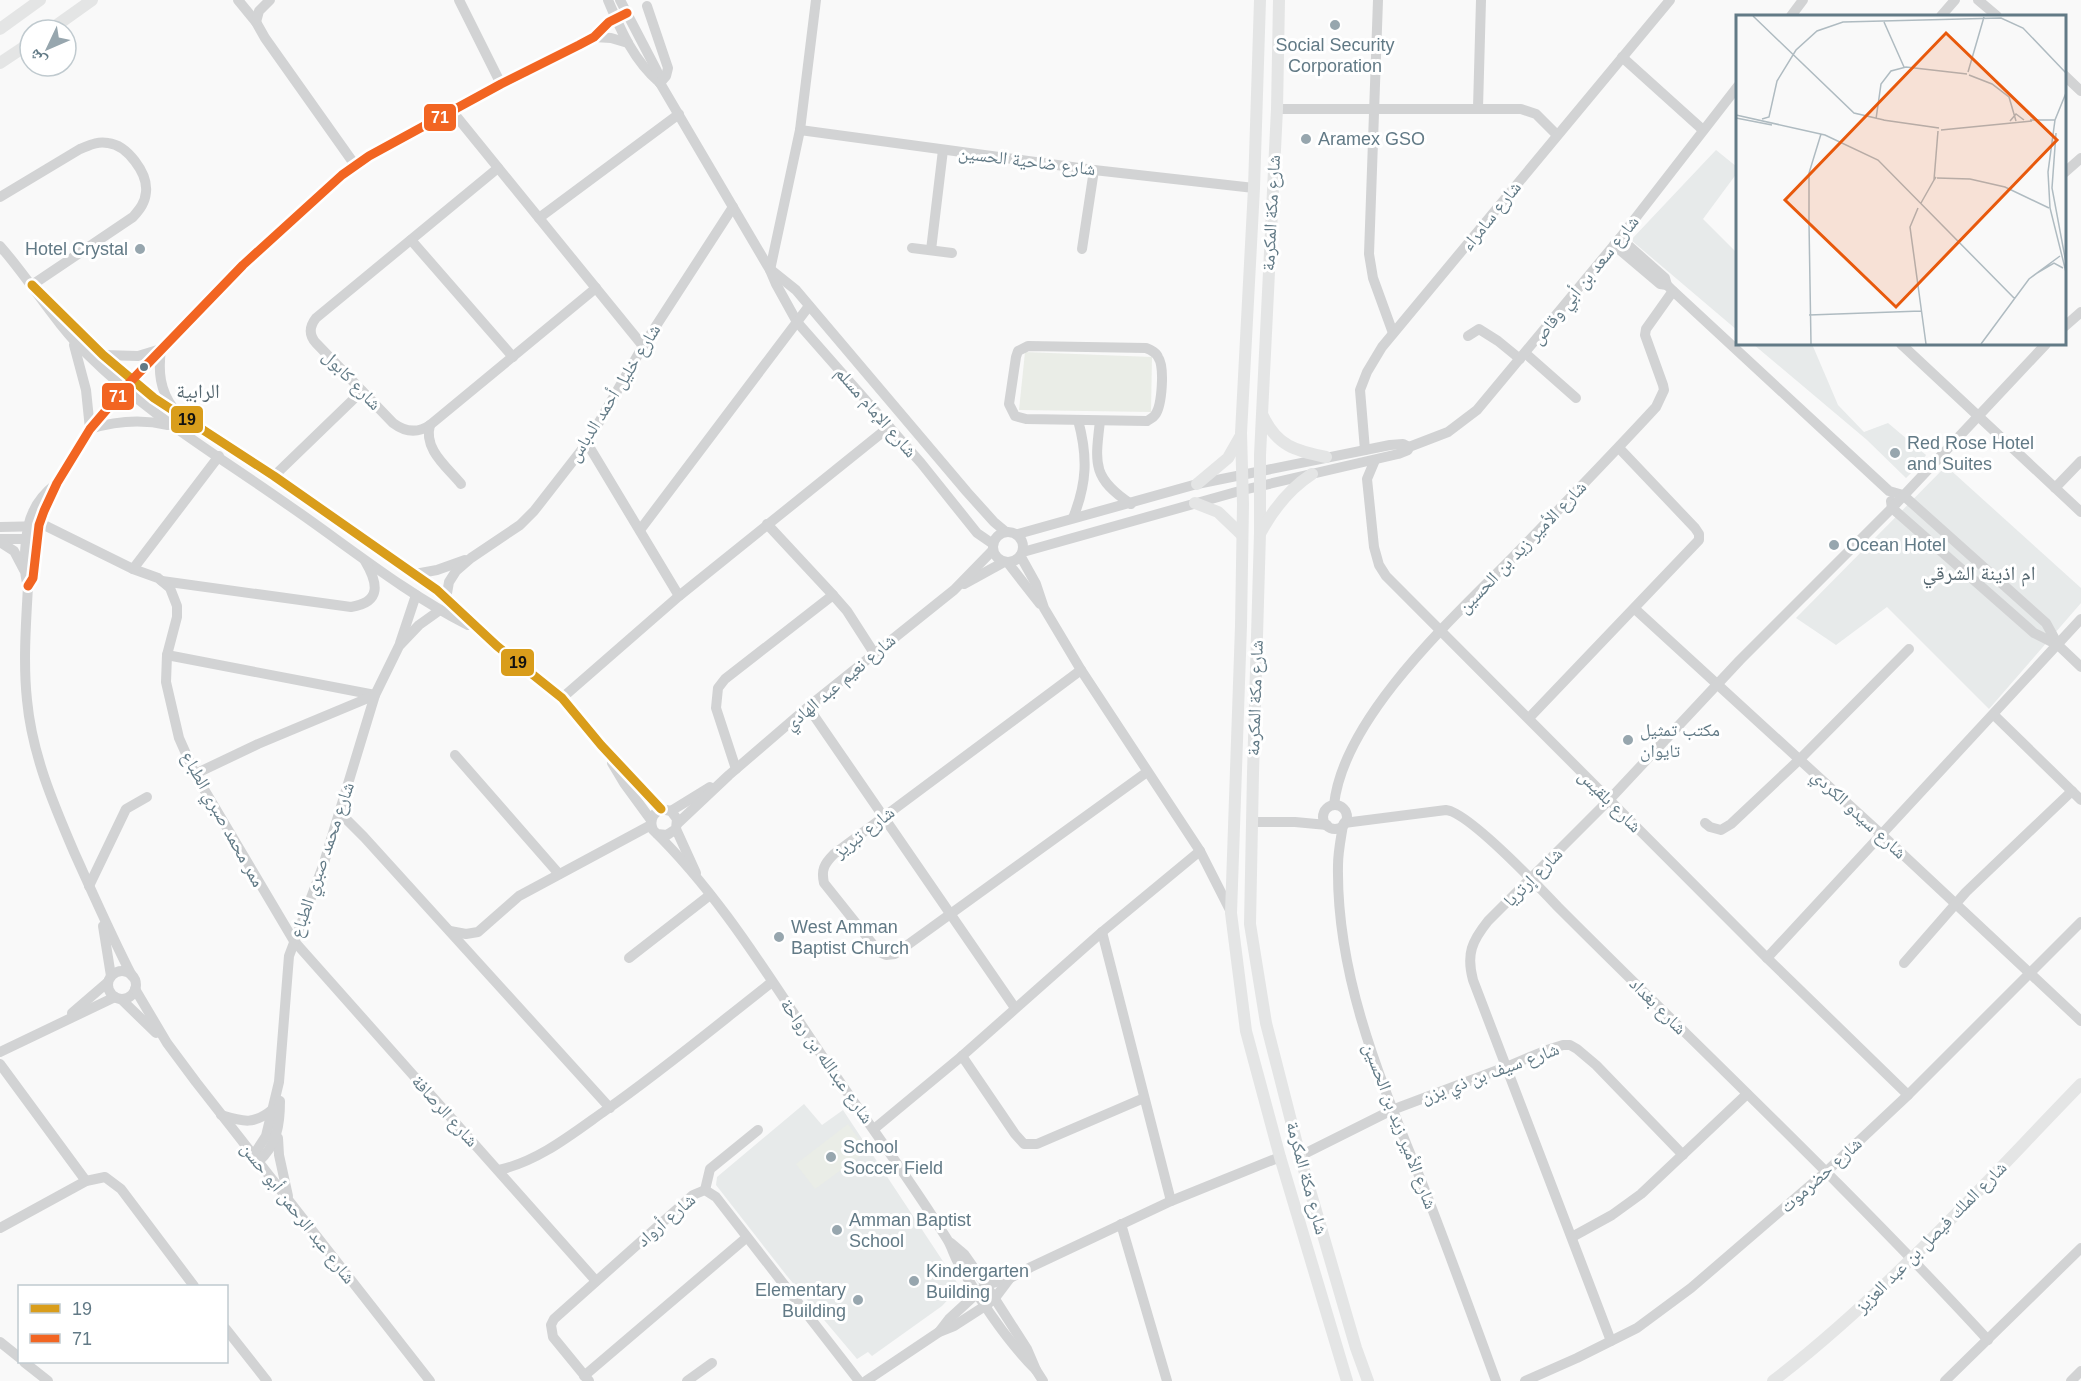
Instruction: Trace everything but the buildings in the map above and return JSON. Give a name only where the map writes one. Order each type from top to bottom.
[{"type":"main road","points":[[0,29],[40,0]]},
{"type":"main road","points":[[67,18],[92,0]]},
{"type":"main road","name":"شارع مكة المكرمة","points":[[1260,0],[1254,188],[1241,434],[1243,474],[1241,626],[1231,913],[1246,1031],[1345,1381]]},
{"type":"main road","name":"شارع مكة المكرمة","points":[[1279,0],[1277,109],[1260,470],[1250,924],[1266,1023],[1300,1156],[1356,1348],[1368,1381]]},
{"type":"main road","points":[[0,63],[18,51]]},
{"type":"main road","points":[[1263,416],[1272,432],[1283,444],[1326,457]]},
{"type":"main road","points":[[1197,484],[1228,458],[1241,434]]},
{"type":"main road","points":[[1260,533],[1277,505],[1300,482],[1312,474]]},
{"type":"main road","points":[[1195,503],[1224,516],[1242,535]]},
{"type":"main road","name":"شارع الملك فيصل بن عبد العزيز","points":[[1773,1381],[1842,1325],[1912,1258],[2081,1084]]},
{"type":"street","points":[[238,0],[256,22],[355,165]]},
{"type":"street","points":[[256,22],[259,11],[270,0]]},
{"type":"street","points":[[459,0],[501,84]]},
{"type":"street","name":"شارع الإمام مسلم","points":[[608,0],[628,43],[643,66],[660,83],[770,270],[797,322],[889,427],[977,533],[993,547]]},
{"type":"street","name":"شارع الإمام مسلم","points":[[620,0],[657,71],[660,83]]},
{"type":"street","points":[[770,270],[800,130],[816,0]]},
{"type":"street","points":[[1378,0],[1369,254],[1373,278],[1393,333]]},
{"type":"street","points":[[1478,108],[1481,0]]},
{"type":"street","name":"شارع سامراء","points":[[1365,450],[1359,400],[1361,383],[1382,346],[1670,0]]},
{"type":"street","points":[[1792,15],[1803,0]]},
{"type":"street","points":[[1942,15],[1955,0]]},
{"type":"street","points":[[1978,0],[1996,15]]},
{"type":"street","points":[[647,6],[668,68],[666,76],[660,83]]},
{"type":"street","points":[[25,571],[34,525],[90,429],[132,380],[243,265],[355,165],[501,84],[594,37],[604,26],[627,13]]},
{"type":"street","points":[[594,37],[611,38],[628,43]]},
{"type":"street","points":[[1622,57],[1703,130]]},
{"type":"street","points":[[2066,77],[2081,84]]},
{"type":"street","points":[[2066,77],[2081,91]]},
{"type":"street","name":"شارع سعد بن أبي وقاص","points":[[1260,486],[1404,452],[1409,447],[1448,432],[1467,419],[1489,397],[1617,242],[1736,87]]},
{"type":"street","points":[[1277,109],[1521,109],[1530,111],[1541,118],[1557,135]]},
{"type":"street","points":[[452,111],[643,346]]},
{"type":"street","points":[[539,218],[678,114]]},
{"type":"street","name":"شارع ضاحية الحسين","points":[[800,130],[1094,170],[1254,188]]},
{"type":"street","points":[[0,197],[94,143],[110,143],[123,150],[136,163],[143,177],[146,190],[143,206],[133,217],[32,285]]},
{"type":"street","points":[[931,250],[944,150]]},
{"type":"street","points":[[2066,171],[2081,158]]},
{"type":"street","name":"شارع كابول","points":[[430,425],[414,431],[399,428],[313,339],[311,328],[316,318],[498,168]]},
{"type":"street","points":[[1082,249],[1094,170]]},
{"type":"street","name":"شارع خليل أحمد الدباس","points":[[446,599],[449,582],[456,571],[471,558],[520,525],[534,512],[587,443],[643,346],[733,207]]},
{"type":"street","points":[[411,240],[513,357]]},
{"type":"street","points":[[1617,242],[1660,284],[1670,288],[1889,491],[1903,495],[2046,623],[2058,645]]},
{"type":"street","points":[[912,248],[952,253]]},
{"type":"street","name":"شارع عبدالله بن رواحة","points":[[2,252],[103,355],[132,380],[415,574],[562,698],[582,719],[653,826],[710,895],[874,1129],[948,1241],[977,1294],[1008,1340],[1036,1370]]},
{"type":"street","name":"شارع الإمام مسلم","points":[[770,270],[790,285],[809,306],[967,492],[1006,532]]},
{"type":"street","name":"شارع عبدالله بن رواحة","points":[[32,285],[50,314],[72,339],[124,389],[172,426],[219,456],[416,595],[479,630]]},
{"type":"street","points":[[461,484],[432,450],[428,440],[430,425],[596,288]]},
{"type":"street","name":"شارع الأمير زيد بن الحسين","points":[[1329,808],[1341,772],[1371,716],[1389,691],[1440,631],[1619,448],[1656,407],[1662,396],[1663,385],[1645,335],[1649,322],[1670,288]]},
{"type":"street","points":[[640,530],[809,306]]},
{"type":"street","points":[[2066,325],[2081,312]]},
{"type":"street","points":[[1468,336],[1479,329],[1522,356],[1576,398]]},
{"type":"street","points":[[72,339],[86,390],[90,429]]},
{"type":"street","points":[[1902,345],[2081,512]]},
{"type":"street","name":"شارع إرتريا","points":[[1611,1341],[1473,980],[1469,960],[1478,934],[1488,921],[1609,801],[1719,684],[1892,508],[2045,345]]},
{"type":"street","points":[[1028,346],[1146,348],[1158,356],[1162,382],[1160,404],[1154,417],[1147,421],[1100,421],[1026,419],[1012,412],[1009,404],[1016,357],[1022,348],[1028,346]]},
{"type":"street","points":[[103,355],[138,356],[161,349]]},
{"type":"street","points":[[161,349],[160,384],[167,400],[177,413]]},
{"type":"street","points":[[274,476],[362,391]]},
{"type":"street","points":[[1073,518],[1085,481],[1085,453],[1078,420]]},
{"type":"street","points":[[90,429],[113,423],[137,421],[172,426]]},
{"type":"street","points":[[1100,421],[1097,466],[1110,489],[1131,504]]},
{"type":"street","points":[[562,698],[680,596],[889,427]]},
{"type":"street","points":[[587,443],[680,596]]},
{"type":"street","name":"شارع سعد بن أبي وقاص","points":[[1260,470],[1396,444],[1409,447]]},
{"type":"street","points":[[1529,718],[1699,540],[1699,534],[1695,528],[1619,448]]},
{"type":"street","points":[[133,569],[219,456]]},
{"type":"street","name":"شارع بلقيس","points":[[1375,460],[1367,480],[1374,547],[1379,565],[1386,576],[1609,801],[1908,1095]]},
{"type":"street","points":[[2055,488],[2081,461]]},
{"type":"street","name":"شارع بلقيس","points":[[1356,464],[1367,480]]},
{"type":"street","points":[[1231,913],[1200,851],[1081,670],[1044,608],[1006,563],[997,558],[993,547],[997,536],[1006,532],[1017,534],[1197,484],[1260,470]]},
{"type":"street","points":[[1006,563],[1015,561],[1022,554],[1260,486]]},
{"type":"street","points":[[1889,491],[1892,508],[2034,633],[2058,645],[2081,667]]},
{"type":"street","points":[[767,524],[847,611],[874,653]]},
{"type":"street","points":[[0,527],[34,525],[57,530],[133,569],[162,581],[340,607],[351,607],[367,602],[373,596],[375,588],[370,570],[362,556]]},
{"type":"street","points":[[1017,534],[1023,542],[1022,554],[1044,608]]},
{"type":"street","points":[[0,540],[32,539]]},
{"type":"street","points":[[28,586],[33,578],[32,539]]},
{"type":"street","points":[[0,540],[14,551],[25,571],[28,586],[25,663],[27,701],[33,738],[53,801],[100,914],[135,984],[135,989],[129,996],[118,998],[65,1020],[0,1052]]},
{"type":"street","name":"شارع نعيم عبد الهادي","points":[[676,827],[732,772],[808,707],[954,590],[993,547]]},
{"type":"street","name":"شارع خليل أحمد الدباس","points":[[415,574],[437,570],[471,558]]},
{"type":"street","name":"شارع نعيم عبد الهادي","points":[[954,590],[1006,563]]},
{"type":"street","name":"ممر محمد صبري الطباع","points":[[162,581],[170,588],[177,606],[177,617],[167,655],[165,682],[173,720],[195,774],[294,941]]},
{"type":"street","name":"شارع محمد صبري الطباع","points":[[256,1159],[271,1149],[279,1127],[279,1082],[289,956],[309,906],[340,813],[375,695],[399,646],[416,595]]},
{"type":"street","points":[[732,772],[716,708],[718,688],[725,679],[833,595]]},
{"type":"street","name":"شارع سيدو الكردي","points":[[1635,609],[1719,684],[2081,1021]]},
{"type":"street","name":"شارع محمد صبري الطباع","points":[[399,646],[419,625],[440,610]]},
{"type":"street","points":[[1767,958],[2081,620]]},
{"type":"street","points":[[1706,823],[1716,829],[1725,828],[1800,759],[1909,650]]},
{"type":"street","points":[[167,655],[375,695]]},
{"type":"street","name":"شارع تبريز","points":[[1081,670],[834,854],[822,873],[834,897],[879,952],[886,955],[900,952],[1147,772]]},
{"type":"street","points":[[195,774],[258,744],[375,695]]},
{"type":"street","points":[[808,707],[1015,1008]]},
{"type":"street","points":[[1994,715],[2081,800]]},
{"type":"street","name":"شارع عبدالله بن رواحة","points":[[601,745],[666,810]]},
{"type":"street","points":[[455,755],[559,874]]},
{"type":"street","name":"شارع نعيم عبد الهادي","points":[[666,810],[732,772]]},
{"type":"street","points":[[1904,963],[1955,904],[2072,791]]},
{"type":"street","points":[[89,886],[126,809],[147,797]]},
{"type":"street","points":[[1252,822],[1294,822],[1337,828],[1344,821],[1341,807],[1329,808],[1294,822]]},
{"type":"street","points":[[1328,826],[1323,819],[1329,808]]},
{"type":"street","points":[[666,810],[675,815],[676,827],[667,836],[653,826],[653,815],[666,810]]},
{"type":"street","name":"شارع بغداد","points":[[1344,821],[1436,810],[1452,810],[1468,820],[1827,1171],[1988,1340]]},
{"type":"street","points":[[340,813],[609,1108]]},
{"type":"street","name":"شارع الأمير زيد بن الحسين","points":[[1337,863],[1344,821]]},
{"type":"street","points":[[450,931],[466,934],[478,932],[519,896],[653,826]]},
{"type":"street","name":"شارع الأمير زيد بن الحسين","points":[[1328,826],[1337,863],[1341,922],[1355,998],[1377,1073],[1496,1381]]},
{"type":"street","name":"شارع عبدالله بن رواحة","points":[[676,827],[701,884]]},
{"type":"street","points":[[874,1129],[962,1056],[1102,932],[1200,851]]},
{"type":"street","points":[[629,958],[710,895]]},
{"type":"street","points":[[100,914],[110,979],[109,990],[118,998]]},
{"type":"street","name":"شارع حضرموت","points":[[1525,1381],[1611,1341],[1648,1321],[1673,1302],[1827,1171],[1908,1095],[2081,922]]},
{"type":"street","points":[[1102,932],[1171,1202]]},
{"type":"street","name":"شارع الرصافة","points":[[294,941],[596,1281]]},
{"type":"street","points":[[65,1020],[115,973],[124,971],[132,976]]},
{"type":"street","points":[[499,1170],[513,1167],[543,1153],[636,1090],[772,982]]},
{"type":"street","name":"شارع عبد الرحمن أبو حسن","points":[[135,989],[167,1043],[220,1114],[430,1381]]},
{"type":"street","name":"شارع عبد الرحمن أبو حسن","points":[[118,998],[167,1043]]},
{"type":"street","name":"شارع سيف بن ذي يزن","points":[[1300,1156],[1392,1110],[1555,1047],[1570,1045],[1596,1065],[1683,1155]]},
{"type":"street","points":[[962,1056],[1024,1144],[1037,1144],[1144,1098]]},
{"type":"street","points":[[0,1064],[86,1181]]},
{"type":"street","name":"شارع محمد صبري الطباع","points":[[256,1159],[266,1136],[279,1082]]},
{"type":"street","points":[[1572,1237],[1626,1206],[1747,1094]]},
{"type":"street","points":[[220,1114],[243,1122],[266,1115],[273,1108]]},
{"type":"street","points":[[279,1127],[279,1155],[289,1199]]},
{"type":"street","points":[[705,1190],[710,1169],[758,1130]]},
{"type":"street","points":[[939,1332],[949,1319],[986,1286],[1010,1278],[1171,1202],[1280,1157]]},
{"type":"street","points":[[0,1228],[86,1181],[105,1177],[121,1189],[193,1285]]},
{"type":"street","name":"شارع أرواد","points":[[586,1378],[553,1337],[551,1325],[563,1311],[693,1195],[705,1190],[716,1197],[860,1381]]},
{"type":"street","points":[[1121,1224],[1167,1381]]},
{"type":"street","points":[[586,1378],[746,1238]]},
{"type":"street","name":"شارع عبدالله بن رواحة","points":[[948,1241],[964,1254],[986,1286],[1027,1349],[1043,1381]]},
{"type":"street","points":[[1945,1381],[2081,1248]]},
{"type":"street","points":[[866,1381],[939,1332],[954,1326],[985,1306],[1010,1278]]},
{"type":"street","points":[[228,1332],[267,1381]]},
{"type":"street","points":[[0,1342],[18,1356]]},
{"type":"street","points":[[25,1363],[48,1381]]},
{"type":"street","points":[[687,1381],[712,1363]]},
{"type":"street","points":[[2071,1381],[2081,1371]]},
{"type":"shaded area","points":[[1716,150],[1736,166],[1736,174],[1703,219],[1736,252],[1736,329],[1631,240]]},
{"type":"shaded area","points":[[1754,345],[1812,345],[1838,405],[1864,432],[1888,423],[1926,455],[1906,478],[1867,440]]},
{"type":"shaded area","points":[[1025,352],[1152,357],[1151,412],[1019,410]]},
{"type":"shaded area","points":[[1946,466],[2081,588],[2081,603],[1989,709],[1887,607],[1836,645],[1796,618]]},
{"type":"shaded area","name":"Amman Baptist School","points":[[804,1104],[822,1125],[843,1110],[960,1287],[942,1306],[872,1356],[868,1352],[857,1359],[787,1276],[716,1185],[717,1177]]},
{"type":"shaded area","name":"School Soccer Field","points":[[848,1124],[867,1151],[815,1189],[796,1164]]},
{"type":"transit line","name":"71","points":[[28,586],[33,578],[39,525],[44,511],[57,483],[90,429],[132,380],[243,265],[342,175],[369,156],[501,84],[594,37],[609,22],[627,13]]},
{"type":"transit line","name":"19","points":[[32,285],[103,355],[154,398],[274,476],[437,590],[497,646],[562,698],[601,745],[661,809]]},
{"type":"place","name":"Social Security Corporation","points":[[1335,25]]},
{"type":"place","name":"Aramex GSO","points":[[1306,139]]},
{"type":"place","name":"Hotel Crystal","points":[[140,249]]},
{"type":"place","name":"Red Rose Hotel and Suites","points":[[1895,453]]},
{"type":"place","name":"Ocean Hotel","points":[[1834,545]]},
{"type":"place","name":"مكتب تمثيل تايوان","points":[[1628,740]]},
{"type":"place","name":"West Amman Baptist Church","points":[[779,937]]},
{"type":"place","name":"School Soccer Field","points":[[831,1157]]},
{"type":"place","name":"Amman Baptist School","points":[[837,1230]]},
{"type":"place","name":"Kindergarten Building","points":[[914,1281]]},
{"type":"place","name":"Elementary Building","points":[[858,1300]]},
{"type":"district","name":"الرابية","points":[[198,391]]},
{"type":"district","name":"ام اذينة الشرقي","points":[[1979,573]]}]
